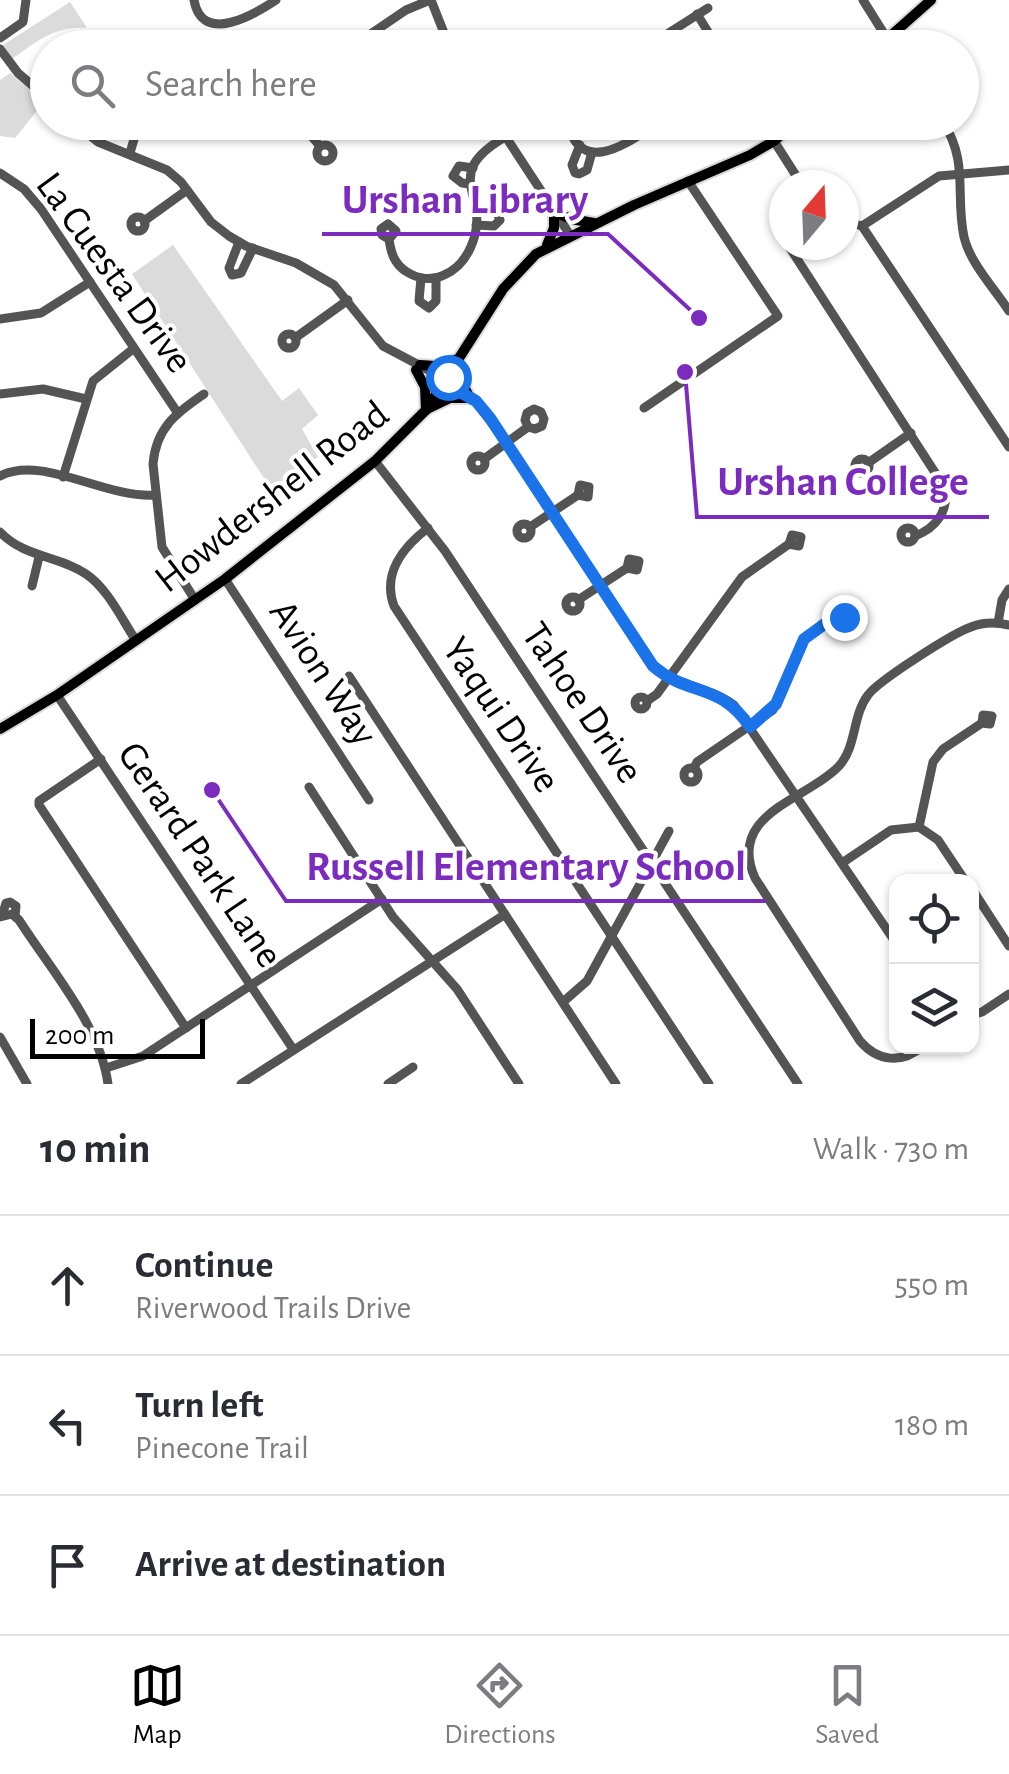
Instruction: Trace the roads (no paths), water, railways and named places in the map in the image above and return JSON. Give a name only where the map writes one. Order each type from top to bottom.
[{"type":"main road","points":[[903,30],[931,0]]},
{"type":"main road","name":"Howdershell Road","points":[[0,729],[57,695],[225,579],[376,461],[426,410],[510,280],[543,250],[774,140]]},
{"type":"main road","points":[[543,250],[553,232],[554,212],[594,223]]},
{"type":"main road","points":[[459,359],[460,379],[470,398],[450,398],[426,410],[425,387],[418,367],[459,359]]},
{"type":"street","points":[[0,38],[23,22],[26,0]]},
{"type":"street","points":[[194,0],[195,8],[208,19],[227,24],[242,22],[276,0]]},
{"type":"street","points":[[377,30],[406,10],[430,0],[442,30]]},
{"type":"street","points":[[864,0],[883,30]]},
{"type":"street","points":[[673,30],[708,8]]},
{"type":"street","points":[[697,14],[707,30]]},
{"type":"street","points":[[0,49],[11,66],[30,83]]},
{"type":"street","points":[[96,140],[167,170],[211,222],[239,242],[310,270],[334,284],[376,339],[470,398],[490,418],[653,666],[668,677],[726,699],[750,727],[889,933]]},
{"type":"street","points":[[130,153],[134,140]]},
{"type":"street","points":[[315,140],[320,146]]},
{"type":"street","points":[[389,239],[399,266],[421,278],[436,278],[461,263],[476,225],[470,184],[473,168],[481,154],[503,140]]},
{"type":"street","points":[[507,140],[570,235]]},
{"type":"street","points":[[577,140],[592,152],[609,152],[629,140]]},
{"type":"street","points":[[774,140],[793,170]]},
{"type":"street","points":[[953,140],[961,172],[965,240],[1009,310]]},
{"type":"street","points":[[580,146],[572,165],[575,172],[586,170],[592,152]]},
{"type":"street","points":[[470,184],[454,176],[459,166],[473,168]]},
{"type":"street","points":[[862,226],[930,180],[961,172],[1009,170]]},
{"type":"street","name":"La Cuesta Drive","points":[[0,173],[32,198],[176,412]]},
{"type":"street","points":[[644,408],[778,316],[688,181]]},
{"type":"street","points":[[144,220],[187,190]]},
{"type":"street","points":[[476,210],[496,211],[500,220],[494,226],[476,225]]},
{"type":"street","points":[[859,225],[1009,448]]},
{"type":"street","points":[[239,242],[229,268],[232,275],[241,273],[253,248]]},
{"type":"street","points":[[798,260],[941,477],[947,497],[935,525],[915,536]]},
{"type":"street","points":[[421,278],[419,301],[429,308],[436,301],[436,278]]},
{"type":"street","points":[[1,316],[41,313],[90,282]]},
{"type":"street","points":[[295,338],[348,300]]},
{"type":"street","points":[[63,476],[86,400],[99,374],[133,349]]},
{"type":"street","points":[[0,394],[43,389],[86,400]]},
{"type":"street","points":[[195,600],[162,547],[154,451],[165,425],[176,412],[204,394]]},
{"type":"street","points":[[484,460],[528,426]]},
{"type":"street","points":[[868,463],[911,432]]},
{"type":"street","name":"Tahoe Drive","points":[[376,461],[428,528],[798,1084]]},
{"type":"street","points":[[0,476],[27,468],[121,494],[156,495]]},
{"type":"street","points":[[530,527],[578,495]]},
{"type":"street","name":"Yaqui Drive","points":[[428,528],[408,546],[392,571],[389,584],[394,606],[709,1084]]},
{"type":"street","points":[[0,532],[18,548],[70,566],[91,578],[135,639]]},
{"type":"street","points":[[647,702],[742,577],[789,544]]},
{"type":"street","points":[[32,586],[40,557]]},
{"type":"street","points":[[578,600],[627,568]]},
{"type":"street","name":"Avion Way","points":[[225,579],[369,800]]},
{"type":"street","points":[[912,1054],[884,1058],[860,1041],[751,868],[750,848],[755,832],[767,816],[829,775],[845,758],[863,703],[878,685],[964,629],[1004,624],[1002,600],[1009,589]]},
{"type":"street","points":[[694,768],[776,704],[804,639],[837,615]]},
{"type":"street","points":[[349,676],[616,1084]]},
{"type":"street","name":"Gerard Park Lane","points":[[57,695],[293,1049]]},
{"type":"street","points":[[918,827],[933,762],[943,750],[982,723]]},
{"type":"street","points":[[100,759],[38,805],[186,1028]]},
{"type":"street","points":[[309,786],[403,931],[432,959],[482,1024],[519,1084]]},
{"type":"street","points":[[842,863],[891,830],[918,827],[938,840],[961,874]]},
{"type":"street","points":[[563,1002],[587,981],[669,831]]},
{"type":"street","points":[[106,1068],[143,1056],[382,899]]},
{"type":"street","points":[[979,900],[1009,946]]},
{"type":"street","points":[[241,1084],[504,915]]},
{"type":"street","points":[[1,916],[15,916],[96,1039],[108,1084]]},
{"type":"street","points":[[979,1013],[1009,994]]},
{"type":"street","points":[[0,1038],[27,1084]]},
{"type":"street","points":[[388,1084],[413,1067]]},
{"type":"place","name":"Urshan Library","points":[[699,318]]},
{"type":"place","name":"Urshan College","points":[[685,372]]},
{"type":"place","name":"Russell Elementary School","points":[[212,790]]}]
